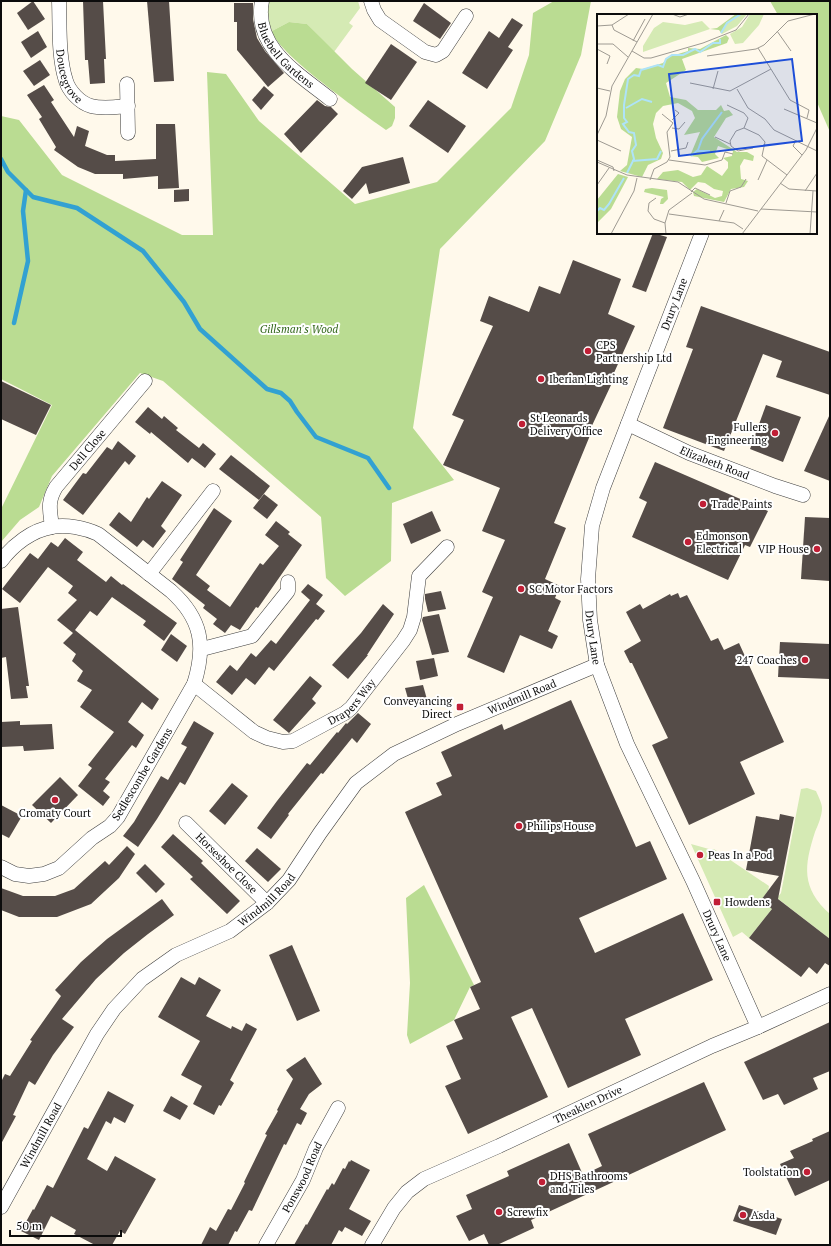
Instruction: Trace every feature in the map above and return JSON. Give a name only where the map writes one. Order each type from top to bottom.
[{"type":"street","name":"Doucegrove","points":[[59,1],[61,57],[66,82],[75,97],[90,106],[106,108],[128,106]]},
{"type":"street","name":"Bluebell Gardens","points":[[262,1],[260,11],[264,35],[275,52],[298,74],[330,99]]},
{"type":"street","points":[[371,1],[380,20],[425,52],[434,55],[443,51],[466,16]]},
{"type":"street","points":[[127,84],[128,133]]},
{"type":"street","name":"Drury Lane","points":[[702,234],[603,488],[592,526],[588,579],[590,620],[597,665],[627,744],[695,886],[758,1027]]},
{"type":"street","name":"Dell Close","points":[[52,527],[50,496],[145,381]]},
{"type":"street","name":"Elizabeth Road","points":[[628,424],[689,453],[774,486],[803,495]]},
{"type":"street","points":[[149,574],[213,491]]},
{"type":"street","name":"Sedlescombe Gardens","points":[[1,561],[7,553],[30,535],[52,527],[72,527],[98,534],[183,601],[193,617],[202,648],[200,666],[194,684],[118,817],[110,826],[92,838],[59,868],[44,874],[29,876],[15,874],[1,867]]},
{"type":"street","name":"Drapers Way","points":[[194,684],[254,732],[277,741],[293,741],[345,713],[403,641],[410,630],[414,617],[419,576],[447,547]]},
{"type":"street","points":[[202,648],[252,636],[288,591],[288,582]]},
{"type":"street","name":"Windmill Road","points":[[1,1207],[6,1185],[114,1009],[142,979],[176,955],[230,931],[267,903],[290,880],[320,833],[356,783],[394,754],[457,724],[597,665]]},
{"type":"street","name":"Horseshoe Close","points":[[186,823],[267,903]]},
{"type":"street","name":"Theaklen Drive","points":[[372,1245],[394,1208],[407,1192],[424,1179],[499,1146],[712,1046],[830,994]]},
{"type":"street","name":"Ponswood Road","points":[[266,1245],[303,1180],[316,1148],[338,1108]]},
{"type":"green space","points":[[268,1],[358,1],[360,8],[349,23],[353,26],[334,52],[307,24],[289,22],[272,31],[269,20]]},
{"type":"green space","name":"Gillsman's Wood","points":[[554,1],[591,1],[581,55],[545,141],[440,249],[413,428],[454,480],[392,503],[391,561],[345,596],[326,578],[321,517],[163,381],[140,373],[52,476],[39,507],[20,520],[1,542],[1,509],[52,405],[1,379],[1,116],[19,120],[62,175],[182,235],[213,235],[207,72],[226,74],[259,121],[355,204],[437,182],[511,108],[529,55],[533,13]]},
{"type":"green space","points":[[770,1],[830,1],[830,132],[817,102],[817,14],[777,14]]},
{"type":"green space","points":[[289,22],[307,24],[352,69],[395,107],[395,118],[392,126],[386,130],[376,123],[335,93],[287,52],[272,31]]},
{"type":"green space","points":[[807,788],[816,791],[822,808],[821,817],[811,844],[807,866],[808,876],[814,895],[830,914],[830,939],[777,898],[781,893],[801,789]]},
{"type":"green space","points":[[691,844],[714,849],[769,886],[768,891],[761,900],[772,909],[749,938],[742,932],[733,937]]},
{"type":"green space","points":[[424,885],[474,985],[470,987],[454,1020],[410,1044],[407,1035],[410,983],[406,898]]},
{"type":"building","points":[[33,1],[45,19],[28,30],[17,13]]},
{"type":"building","points":[[83,1],[103,1],[106,59],[104,59],[105,83],[90,84],[88,60],[85,60]]},
{"type":"building","points":[[147,1],[169,1],[174,81],[154,82]]},
{"type":"building","points":[[234,3],[253,3],[253,19],[257,38],[265,51],[284,73],[268,87],[237,50],[237,22],[234,22]]},
{"type":"building","points":[[424,3],[451,23],[440,39],[413,21]]},
{"type":"building","points":[[512,18],[523,25],[508,47],[513,50],[487,89],[462,73],[489,31],[499,38]]},
{"type":"building","points":[[38,31],[47,47],[31,58],[21,42]]},
{"type":"building","points":[[391,44],[417,62],[391,100],[365,83]]},
{"type":"building","points":[[40,60],[50,75],[34,86],[23,71]]},
{"type":"building","points":[[44,85],[54,100],[51,102],[74,137],[77,126],[89,131],[85,146],[107,155],[115,155],[115,161],[156,159],[156,124],[175,124],[179,188],[158,189],[158,176],[123,179],[123,174],[95,174],[78,167],[54,150],[56,147],[39,119],[42,117],[27,95]]},
{"type":"building","points":[[264,86],[274,95],[261,110],[252,100]]},
{"type":"building","points":[[317,100],[325,106],[331,107],[338,114],[301,153],[284,134]]},
{"type":"building","points":[[428,100],[466,126],[448,153],[409,126]]},
{"type":"building","points":[[403,157],[410,183],[369,194],[366,183],[352,199],[343,191],[362,167]]},
{"type":"building","points":[[189,189],[189,201],[174,202],[174,190]]},
{"type":"building","points":[[653,234],[667,237],[646,292],[632,287]]},
{"type":"building","points":[[573,260],[621,279],[608,314],[635,326],[609,384],[611,385],[589,432],[591,433],[554,523],[566,528],[545,579],[560,586],[555,598],[561,601],[548,631],[558,636],[552,649],[520,635],[504,673],[467,657],[493,597],[482,592],[505,540],[482,531],[500,488],[443,465],[464,420],[452,415],[493,326],[480,321],[489,296],[529,312],[539,286],[560,294]]},
{"type":"building","points":[[701,306],[830,352],[830,395],[776,377],[782,361],[763,354],[724,451],[663,428],[693,349],[686,347]]},
{"type":"building","points":[[1,381],[51,405],[36,435],[1,419]]},
{"type":"building","name":"Fullers Engineering","points":[[766,405],[801,417],[783,462],[750,449]]},
{"type":"building","points":[[148,407],[162,419],[164,416],[178,428],[176,430],[199,448],[203,443],[216,454],[205,468],[192,458],[188,463],[151,432],[150,434],[135,422]]},
{"type":"building","points":[[830,414],[830,481],[804,471]]},
{"type":"building","points":[[118,441],[136,456],[129,465],[125,461],[83,515],[63,500],[83,473],[86,474],[107,447],[112,450]]},
{"type":"building","points":[[231,455],[270,486],[259,500],[219,469]]},
{"type":"building","points":[[655,462],[768,511],[750,547],[745,545],[728,580],[632,537],[647,502],[639,498]]},
{"type":"building","points":[[162,481],[182,495],[161,526],[166,531],[153,548],[143,540],[137,547],[109,525],[119,512],[131,522],[147,497],[149,499]]},
{"type":"building","points":[[264,494],[278,505],[267,519],[253,508]]},
{"type":"building","points":[[214,508],[232,521],[196,575],[210,586],[207,590],[230,607],[260,563],[263,565],[279,546],[265,535],[276,521],[290,532],[288,534],[302,545],[258,608],[256,607],[240,630],[231,625],[225,633],[213,624],[217,619],[203,608],[205,605],[172,579],[183,562],[180,560]]},
{"type":"building","points":[[432,511],[441,531],[411,544],[403,524]]},
{"type":"building","name":"VIP House","points":[[805,517],[830,518],[830,581],[801,579]]},
{"type":"building","points":[[65,538],[83,552],[77,560],[106,582],[111,576],[177,623],[164,641],[143,625],[146,621],[112,597],[97,616],[90,611],[75,630],[159,699],[152,710],[142,702],[128,722],[144,735],[136,748],[132,745],[105,779],[110,782],[103,791],[110,797],[103,806],[78,786],[92,768],[88,765],[114,732],[80,707],[92,690],[77,681],[83,671],[72,661],[76,654],[63,643],[73,633],[57,620],[77,600],[68,593],[73,586],[48,567],[20,603],[2,589],[30,553],[38,559],[51,542],[58,547]]},
{"type":"building","points":[[308,584],[323,595],[316,604],[325,611],[318,620],[316,619],[274,671],[269,667],[255,685],[246,678],[232,695],[216,682],[230,665],[237,671],[251,653],[256,657],[271,640],[276,644],[310,600],[301,592]]},
{"type":"building","points":[[441,591],[446,609],[428,612],[425,594]]},
{"type":"building","points":[[678,593],[680,598],[687,595],[711,641],[718,638],[724,650],[739,643],[784,742],[740,762],[755,794],[689,825],[652,745],[668,738],[632,663],[630,663],[624,651],[641,641],[626,612],[640,604],[643,609],[670,594],[671,596]]},
{"type":"building","points":[[383,604],[394,614],[368,655],[348,679],[332,665],[361,633]]},
{"type":"building","points":[[18,607],[29,686],[26,686],[28,698],[11,699],[6,657],[1,658],[1,609]]},
{"type":"building","points":[[439,614],[449,652],[432,655],[422,620],[423,617]]},
{"type":"building","points":[[171,634],[187,646],[177,662],[161,650]]},
{"type":"building","name":"247 Coaches","points":[[780,642],[830,644],[830,679],[778,677]]},
{"type":"building","points":[[434,658],[438,676],[420,680],[416,661]]},
{"type":"building","points":[[310,676],[322,686],[312,699],[316,703],[289,733],[273,720]]},
{"type":"building","points":[[423,685],[428,703],[410,706],[405,688]]},
{"type":"building","points":[[571,700],[636,847],[650,841],[667,879],[579,918],[595,953],[683,913],[713,980],[625,1019],[641,1055],[568,1088],[532,1008],[511,1017],[548,1097],[468,1134],[445,1086],[461,1079],[446,1046],[463,1039],[454,1020],[480,1009],[470,987],[481,982],[405,812],[442,795],[436,783],[452,776],[441,752],[502,724],[504,730]]},
{"type":"building","points":[[358,713],[371,724],[357,743],[352,738],[323,774],[321,773],[288,814],[289,815],[271,839],[257,828],[307,763],[310,765],[337,732],[338,733],[346,723],[347,724]]},
{"type":"building","points":[[20,721],[20,725],[52,724],[54,749],[24,751],[23,746],[1,747],[1,722]]},
{"type":"building","points":[[194,721],[214,733],[185,785],[180,782],[138,847],[123,836],[134,822],[161,776],[168,780],[187,747],[181,744]]},
{"type":"building","name":"Cromaty Court","points":[[60,777],[78,795],[51,823],[32,805]]},
{"type":"building","points":[[232,783],[248,796],[225,825],[209,811]]},
{"type":"building","points":[[1,805],[22,816],[9,838],[1,834]]},
{"type":"building","points":[[780,814],[794,817],[778,899],[830,939],[830,966],[825,963],[817,974],[809,967],[801,977],[749,938],[772,909],[761,900],[779,876],[746,870],[756,816],[779,820]]},
{"type":"building","points":[[173,834],[203,861],[201,863],[240,901],[227,914],[190,879],[193,877],[161,847]]},
{"type":"building","points":[[127,846],[135,854],[119,878],[91,904],[57,917],[19,917],[1,910],[1,888],[23,896],[55,896],[74,889],[105,861],[109,865]]},
{"type":"building","points":[[257,848],[281,869],[268,882],[245,861]]},
{"type":"building","points":[[145,864],[165,884],[156,893],[136,873]]},
{"type":"building","points":[[162,899],[174,915],[124,953],[96,979],[62,1019],[74,1027],[53,1055],[35,1085],[29,1081],[13,1115],[16,1116],[1,1144],[1,1082],[5,1074],[10,1076],[32,1041],[30,1040],[61,996],[55,990],[81,962],[107,939]]},
{"type":"building","points":[[292,945],[320,1011],[297,1021],[269,955]]},
{"type":"building","points":[[181,977],[195,985],[199,977],[221,990],[206,1016],[231,1029],[232,1026],[242,1031],[246,1023],[257,1029],[230,1080],[234,1083],[214,1115],[193,1104],[202,1086],[181,1075],[200,1041],[158,1017]]},
{"type":"building","points":[[830,1022],[830,1071],[813,1078],[818,1089],[784,1105],[778,1094],[763,1100],[744,1062]]},
{"type":"building","points":[[305,1057],[322,1084],[309,1094],[300,1109],[307,1113],[301,1125],[297,1123],[286,1145],[284,1144],[252,1211],[249,1210],[237,1232],[235,1231],[228,1245],[201,1245],[210,1227],[216,1231],[228,1209],[231,1210],[245,1183],[244,1182],[267,1135],[265,1134],[293,1079],[286,1070]]},
{"type":"building","points":[[704,1082],[726,1130],[531,1220],[534,1228],[497,1245],[489,1245],[484,1234],[469,1241],[456,1216],[472,1209],[466,1195],[509,1176],[507,1171],[569,1143],[583,1175],[602,1166],[588,1134]]},
{"type":"building","points":[[108,1091],[134,1105],[125,1123],[114,1117],[111,1124],[106,1121],[87,1159],[107,1171],[115,1156],[156,1179],[125,1234],[120,1231],[112,1245],[95,1245],[74,1234],[76,1230],[51,1216],[39,1240],[21,1231],[47,1185],[53,1188],[84,1127],[88,1129]]},
{"type":"building","points":[[171,1096],[188,1106],[180,1120],[163,1111]]},
{"type":"building","name":"Toolstation","points":[[830,1131],[830,1180],[795,1196],[780,1164],[794,1158],[790,1151],[813,1141],[812,1139]]},
{"type":"building","points":[[351,1160],[370,1170],[349,1209],[371,1221],[362,1236],[345,1227],[342,1232],[339,1230],[331,1245],[294,1245],[327,1189],[328,1190],[332,1183],[334,1185],[343,1168],[345,1169]]},
{"type":"building","points":[[739,1205],[782,1219],[776,1235],[733,1221]]},
{"type":"waterway","points":[[1,159],[8,172],[33,197],[77,208],[143,251],[184,302],[200,329],[267,389],[281,393],[290,401],[316,437],[368,458],[389,488]]},
{"type":"waterway","points":[[14,323],[28,261],[23,211],[26,190]]},
{"type":"place","name":"CPS Partnership Ltd","points":[[588,351]]},
{"type":"place","name":"Iberian Lighting","points":[[541,379]]},
{"type":"place","name":"St Leonards Delivery Office","points":[[522,424]]},
{"type":"place","name":"Fullers Engineering","points":[[775,433]]},
{"type":"place","name":"Trade Paints","points":[[703,504]]},
{"type":"place","name":"Edmonson Electrical","points":[[688,542]]},
{"type":"place","name":"VIP House","points":[[817,549]]},
{"type":"place","name":"SC Motor Factors","points":[[521,589]]},
{"type":"place","name":"247 Coaches","points":[[805,660]]},
{"type":"place","name":"Conveyancing Direct","points":[[460,707]]},
{"type":"place","name":"Cromaty Court","points":[[55,800]]},
{"type":"place","name":"Philips House","points":[[519,826]]},
{"type":"place","name":"Peas In a Pod","points":[[700,855]]},
{"type":"place","name":"Howdens","points":[[717,902]]},
{"type":"place","name":"Toolstation","points":[[807,1172]]},
{"type":"place","name":"DHS Bathrooms and Tiles","points":[[542,1182]]},
{"type":"place","name":"Screwfix","points":[[499,1212]]},
{"type":"place","name":"Asda","points":[[743,1215]]}]
